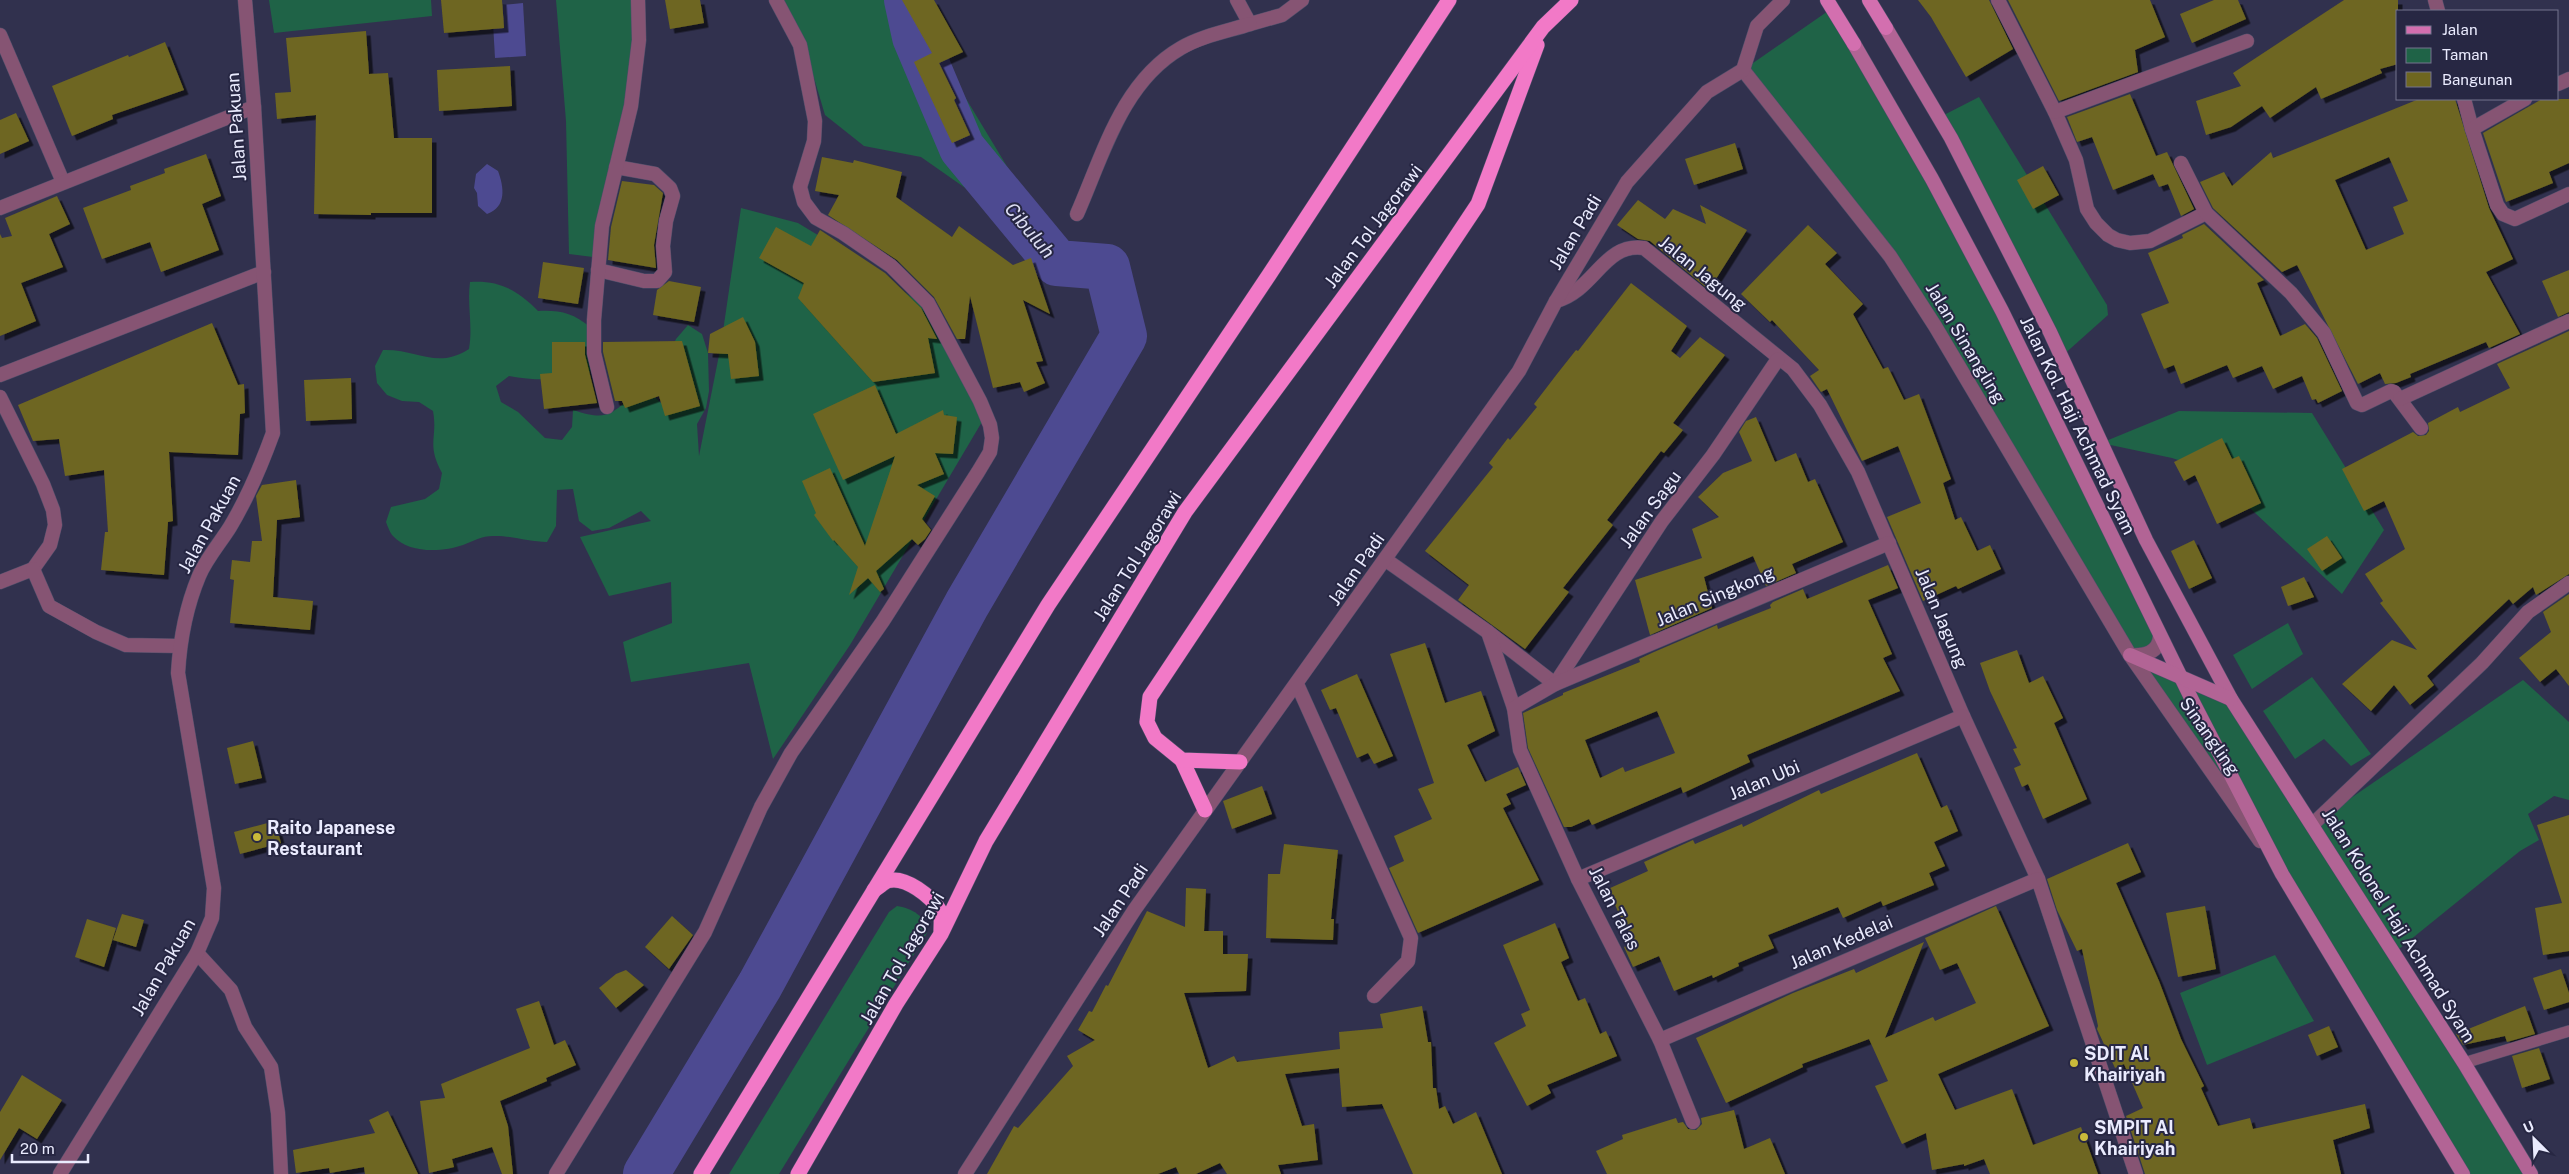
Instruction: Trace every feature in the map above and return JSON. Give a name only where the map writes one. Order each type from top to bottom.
[{"type":"highway","points":[[701,1174],[1048,605],[1264,283],[1449,0]]},
{"type":"highway","name":"Jalan Tol Jagorawi","points":[[798,1174],[896,1004],[941,934],[986,841],[1185,512],[1543,27],[1571,0]]},
{"type":"highway","points":[[1206,810],[1182,760],[1156,738],[1147,722],[1150,698],[1478,204],[1543,27]]},
{"type":"highway","points":[[1182,760],[1240,762]]},
{"type":"highway","points":[[871,893],[888,881],[899,880],[908,884],[931,899],[941,913],[941,934]]},
{"type":"main road","name":"Jalan Kol. Haji Achmad Syam","points":[[1827,0],[1932,179],[2002,311],[2180,677],[2282,874]]},
{"type":"main road","name":"Jalan Kol. Haji Achmad Syam","points":[[1869,0],[1951,138],[2050,332],[2146,540],[2231,699]]},
{"type":"main road","points":[[2130,654],[2231,699]]},
{"type":"main road","name":"Jalan Kolonel Haji Achmad Syam","points":[[2231,699],[2313,824],[2464,1063],[2531,1174]]},
{"type":"main road","points":[[2282,874],[2463,1174]]},
{"type":"street","name":"Jalan Pakuan","points":[[60,1174],[197,953],[212,918],[214,888],[178,673],[185,616],[199,574],[230,527],[259,473],[272,433],[254,107],[245,0]]},
{"type":"street","points":[[607,407],[594,353],[594,320],[602,226],[631,106],[635,78],[639,40],[638,0]]},
{"type":"street","points":[[556,1174],[705,932],[761,807],[791,753],[904,588],[990,452],[992,438],[990,425],[980,401],[928,303],[891,266],[843,233],[816,218],[804,202],[800,187],[814,141],[815,121],[800,45],[776,0]]},
{"type":"street","points":[[1237,0],[1250,24]]},
{"type":"street","points":[[1077,214],[1129,97],[1154,68],[1182,48],[1282,15],[1302,0]]},
{"type":"street","points":[[1743,70],[1758,26],[1783,0]]},
{"type":"street","points":[[1998,0],[2055,112],[2076,160],[2087,209],[2108,235],[2130,243],[2150,241],[2206,213]]},
{"type":"street","points":[[0,35],[63,182]]},
{"type":"street","points":[[2055,112],[2247,41]]},
{"type":"street","name":"Jalan Padi","points":[[965,1174],[1135,909],[1386,560],[1519,370],[1556,301],[1627,182],[1707,92],[1743,70]]},
{"type":"street","name":"Jalan Sinangling","points":[[1743,70],[1890,256],[1935,326],[2130,654]]},
{"type":"street","points":[[2464,100],[2497,205],[2503,214],[2515,219],[2569,194]]},
{"type":"street","points":[[2472,129],[2523,100]]},
{"type":"street","points":[[0,208],[254,107]]},
{"type":"street","points":[[2181,163],[2206,213],[2291,293],[2324,333],[2358,403],[2362,404],[2391,392],[2400,399],[2420,428]]},
{"type":"street","points":[[598,270],[644,281],[657,281],[665,272],[663,246],[666,221],[673,196],[670,188],[655,174],[616,167]]},
{"type":"street","name":"Jalan Jagung","points":[[1556,301],[1569,297],[1581,289],[1616,253],[1631,246],[1644,248],[1778,359],[1793,369],[1820,405],[1858,472],[1963,716],[2038,879],[2136,1174]]},
{"type":"street","points":[[0,375],[264,272]]},
{"type":"street","points":[[2400,399],[2569,321]]},
{"type":"street","name":"Jalan Sagu","points":[[1555,684],[1662,521],[1713,455],[1778,359]]},
{"type":"street","points":[[0,397],[53,510],[54,536],[33,568],[0,582]]},
{"type":"street","name":"Jalan Singkong","points":[[1555,684],[1889,543]]},
{"type":"street","points":[[1386,560],[1488,632],[1555,684],[1514,708]]},
{"type":"street","points":[[33,568],[49,606],[74,621],[126,645],[180,646]]},
{"type":"street","points":[[2313,824],[2482,663],[2528,612],[2569,583]]},
{"type":"street","name":"Jalan Talas","points":[[1488,632],[1514,708],[1520,750],[1578,879],[1660,1040],[1694,1122]]},
{"type":"street","points":[[2130,654],[2139,656],[2152,651],[2159,644],[2160,636]]},
{"type":"street","name":"Sinangling","points":[[2130,654],[2282,874]]},
{"type":"street","points":[[1297,684],[1411,938],[1408,961],[1374,996]]},
{"type":"street","name":"Jalan Ubi","points":[[1578,879],[1963,716]]},
{"type":"street","name":"Jalan Kedelai","points":[[1660,1040],[2038,879]]},
{"type":"street","points":[[197,953],[231,990],[245,1027],[270,1067],[278,1113],[280,1174]]},
{"type":"lane","points":[[2464,1063],[2569,1031]]},
{"type":"green space","points":[[269,0],[431,0],[432,16],[274,33]]},
{"type":"green space","points":[[556,0],[635,0],[630,77],[593,257],[569,254],[566,121]]},
{"type":"green space","points":[[784,0],[928,0],[942,59],[1011,173],[981,199],[921,157],[864,146],[825,115],[803,41]]},
{"type":"green space","points":[[1831,9],[1924,166],[2160,636],[2144,655],[2231,699],[2313,824],[2523,680],[2569,722],[2569,800],[2554,796],[2528,814],[2539,840],[2520,851],[2394,953],[2531,1174],[2463,1174],[2328,945],[2130,655],[1935,326],[1743,70]]},
{"type":"green space","points":[[1979,97],[2107,305],[2108,315],[2061,357],[1942,116]]},
{"type":"green space","points":[[741,208],[798,223],[854,257],[930,310],[986,415],[850,645],[773,759],[749,663],[631,682],[623,642],[672,623],[671,582],[609,596],[580,537],[651,521],[641,511],[609,528],[592,531],[579,521],[573,489],[557,490],[556,526],[547,542],[489,536],[446,549],[426,550],[408,546],[393,536],[386,522],[391,507],[425,499],[439,489],[442,473],[433,448],[433,411],[419,402],[402,401],[387,395],[377,383],[375,366],[383,350],[447,358],[469,349],[470,282],[490,283],[507,288],[523,297],[538,311],[566,313],[578,318],[590,327],[593,363],[590,372],[550,379],[509,376],[496,386],[501,402],[518,412],[545,438],[562,440],[572,427],[573,410],[588,414],[607,414],[627,401],[648,391],[661,403],[667,389],[669,354],[676,339],[688,325],[702,334],[708,353],[709,391],[706,408],[697,424],[699,456],[721,345]]},
{"type":"green space","points":[[2179,411],[2312,413],[2384,530],[2342,594],[2209,470],[2172,458],[2101,443]]},
{"type":"green space","points":[[2288,623],[2303,654],[2252,689],[2233,655]]},
{"type":"green space","points":[[2312,677],[2371,754],[2351,766],[2324,739],[2295,759],[2263,711]]},
{"type":"green space","points":[[897,906],[917,914],[924,922],[927,933],[779,1174],[729,1174],[889,912]]},
{"type":"green space","points":[[2275,955],[2314,1021],[2207,1065],[2180,993]]},
{"type":"shaded area","points":[[523,3],[526,56],[495,58],[492,6]]},
{"type":"shaded area","points":[[487,164],[498,171],[502,183],[502,196],[498,207],[487,214],[478,206],[477,193],[474,188],[476,174]]},
{"type":"building","points":[[441,0],[502,0],[504,28],[444,33]]},
{"type":"building","points":[[665,0],[700,0],[704,23],[670,29]]},
{"type":"building","points":[[902,0],[934,0],[963,52],[939,63],[956,98],[954,100],[970,135],[952,143],[914,62],[932,53]]},
{"type":"building","points":[[1918,0],[1989,0],[2013,49],[1966,77],[1931,17]]},
{"type":"building","points":[[2008,0],[2150,0],[2165,37],[2135,50],[2138,72],[2059,101]]},
{"type":"building","points":[[2214,0],[2238,0],[2246,19],[2192,43],[2180,14]]},
{"type":"building","points":[[2344,0],[2398,0],[2398,10],[2396,10],[2396,65],[2380,69],[2382,73],[2321,99],[2316,87],[2270,118],[2262,106],[2231,127],[2206,135],[2196,101],[2241,86],[2233,73]]},
{"type":"building","points":[[366,31],[369,74],[388,73],[394,138],[432,138],[432,213],[314,214],[316,115],[277,119],[275,93],[291,92],[286,38]]},
{"type":"building","points":[[165,42],[184,90],[112,115],[113,119],[72,136],[52,86]]},
{"type":"building","points":[[510,66],[512,106],[439,111],[437,70]]},
{"type":"building","points":[[2130,94],[2156,156],[2167,152],[2194,209],[2181,216],[2168,184],[2159,187],[2153,174],[2113,190],[2092,137],[2077,142],[2067,117]]},
{"type":"building","points":[[2569,99],[2569,163],[2549,172],[2553,183],[2506,202],[2483,133],[2540,100]]},
{"type":"building","points":[[2417,100],[2455,100],[2489,208],[2513,259],[2486,272],[2520,334],[2489,348],[2486,342],[2410,374],[2411,377],[2396,383],[2385,384],[2380,373],[2358,384],[2297,265],[2282,272],[2213,208],[2200,182],[2224,172],[2232,186],[2271,152],[2273,158]],"holes":[[[2389,157],[2408,201],[2393,207],[2404,234],[2366,250],[2335,180]]]},
{"type":"building","points":[[16,113],[29,141],[0,154],[0,120]]},
{"type":"building","points":[[1735,143],[1743,169],[1694,185],[1685,159]]},
{"type":"building","points":[[206,154],[221,196],[202,204],[219,250],[161,272],[150,242],[102,259],[83,208],[131,190],[130,186],[165,173],[164,169]]},
{"type":"building","points":[[822,157],[853,163],[854,160],[902,172],[896,197],[952,237],[959,226],[1013,265],[1031,258],[1050,314],[1023,300],[1043,361],[1036,362],[1045,383],[1024,392],[1020,382],[993,388],[970,296],[965,339],[957,339],[934,297],[897,260],[828,215],[839,195],[815,191]]},
{"type":"building","points":[[2043,166],[2059,195],[2033,209],[2017,180]]},
{"type":"building","points":[[622,181],[654,185],[663,193],[654,245],[656,268],[608,260],[611,227]]},
{"type":"building","points":[[57,196],[70,224],[49,234],[63,267],[21,283],[36,321],[0,336],[0,234],[2,238],[12,236],[5,218]]},
{"type":"building","points":[[1638,200],[1665,219],[1673,209],[1706,224],[1700,205],[1747,230],[1709,290],[1650,241],[1638,239],[1617,225]]},
{"type":"building","points":[[2204,224],[2264,280],[2257,283],[2280,336],[2305,324],[2317,338],[2342,391],[2318,403],[2316,399],[2312,400],[2302,376],[2273,389],[2262,366],[2233,378],[2227,365],[2181,384],[2174,365],[2164,369],[2141,314],[2169,303],[2148,253],[2183,238],[2182,235]]},
{"type":"building","points":[[1808,225],[1837,253],[1825,264],[1863,304],[1853,314],[1883,369],[1888,367],[1904,400],[1919,394],[1951,479],[1943,483],[1955,520],[1961,517],[1977,551],[1990,545],[2001,569],[1958,589],[1956,586],[1923,601],[1887,517],[1921,503],[1898,446],[1862,461],[1827,389],[1821,392],[1810,376],[1819,370],[1772,320],[1770,322],[1741,294]]},
{"type":"building","points":[[776,227],[811,246],[820,230],[885,273],[921,308],[937,339],[928,338],[935,373],[873,382],[798,298],[804,283],[759,258]]},
{"type":"building","points":[[543,262],[584,268],[578,304],[538,298]]},
{"type":"building","points":[[2569,270],[2569,312],[2558,317],[2542,281]]},
{"type":"building","points":[[669,281],[701,287],[694,322],[653,315],[657,290]]},
{"type":"building","points":[[1631,283],[1687,326],[1671,351],[1680,358],[1700,337],[1725,355],[1673,423],[1683,430],[1664,453],[1661,451],[1607,520],[1613,525],[1563,588],[1569,592],[1525,649],[1458,600],[1469,585],[1425,551],[1493,467],[1489,463],[1508,438],[1510,440],[1537,407],[1534,404],[1557,374],[1576,350],[1578,351]]},
{"type":"building","points":[[743,317],[755,342],[759,376],[731,379],[728,354],[708,353],[710,334]]},
{"type":"building","points":[[212,323],[238,385],[244,384],[245,413],[240,414],[238,455],[169,452],[173,521],[168,522],[164,575],[101,570],[105,532],[108,532],[104,470],[65,476],[59,439],[33,441],[18,405]]},
{"type":"building","points":[[2569,331],[2569,574],[2536,595],[2533,587],[2513,604],[2509,599],[2427,676],[2434,685],[2410,705],[2394,685],[2371,711],[2342,684],[2392,640],[2417,650],[2380,603],[2383,601],[2365,574],[2405,549],[2384,501],[2364,511],[2342,469],[2413,432],[2418,436],[2426,435],[2429,431],[2428,423],[2458,407],[2460,412],[2510,388],[2497,364]]},
{"type":"building","points":[[682,341],[700,406],[665,416],[659,396],[625,408],[622,401],[615,401],[603,352],[603,342]]},
{"type":"building","points":[[552,342],[585,342],[585,355],[597,403],[544,409],[540,374],[552,373]]},
{"type":"building","points":[[351,378],[352,419],[306,421],[304,380]]},
{"type":"building","points":[[875,385],[896,434],[943,410],[944,415],[957,417],[953,454],[935,453],[944,474],[917,485],[935,496],[922,519],[931,530],[925,539],[918,545],[912,539],[876,571],[884,589],[880,592],[868,578],[849,595],[858,567],[833,541],[814,515],[816,513],[802,481],[830,468],[865,546],[895,456],[843,480],[813,414]]},
{"type":"building","points":[[1756,417],[1775,462],[1796,453],[1808,482],[1815,479],[1843,542],[1792,564],[1796,573],[1766,586],[1753,556],[1704,577],[1712,608],[1650,635],[1635,580],[1702,558],[1692,529],[1719,517],[1698,497],[1723,473],[1752,461],[1739,432],[1746,421]]},
{"type":"building","points":[[2222,438],[2232,459],[2239,456],[2261,503],[2217,524],[2195,475],[2184,481],[2174,462]]},
{"type":"building","points":[[296,480],[300,517],[277,520],[273,597],[313,601],[310,630],[230,623],[234,580],[230,579],[232,560],[250,562],[252,541],[262,541],[256,496],[262,485]]},
{"type":"building","points":[[2327,536],[2342,558],[2322,571],[2307,549]]},
{"type":"building","points":[[2194,540],[2212,578],[2189,589],[2171,551]]},
{"type":"building","points":[[1888,565],[1898,588],[1868,600],[1892,654],[1883,658],[1900,691],[1747,755],[1750,762],[1683,793],[1681,787],[1592,825],[1589,819],[1571,827],[1564,827],[1528,748],[1523,713],[1563,695],[1563,693],[1640,662],[1639,659],[1717,625],[1718,629],[1771,608],[1770,605],[1773,602],[1803,589],[1807,599]],"holes":[[[1657,711],[1675,753],[1625,772],[1623,767],[1600,778],[1585,740]]]},
{"type":"building","points":[[2304,577],[2314,597],[2288,606],[2281,587]]},
{"type":"building","points":[[2569,594],[2569,686],[2556,669],[2540,682],[2519,658],[2551,632],[2543,612]]},
{"type":"building","points":[[1425,643],[1445,703],[1481,691],[1495,731],[1467,745],[1485,782],[1518,767],[1526,785],[1506,794],[1511,804],[1503,808],[1539,880],[1418,933],[1389,868],[1404,861],[1394,836],[1432,819],[1418,789],[1434,783],[1390,654]]},
{"type":"building","points":[[2017,650],[2029,683],[2043,676],[2063,718],[2054,723],[2087,799],[2043,819],[2028,784],[2022,787],[2014,768],[2021,765],[2013,749],[2017,748],[1990,691],[1980,663]]},
{"type":"building","points":[[1357,674],[1393,756],[1374,764],[1368,753],[1357,758],[1336,708],[1330,710],[1321,690]]},
{"type":"building","points":[[253,741],[262,778],[235,784],[227,748]]},
{"type":"building","points":[[1917,753],[1941,808],[1947,805],[1958,831],[1934,842],[1945,866],[1929,873],[1934,885],[1883,906],[1881,901],[1843,918],[1838,907],[1768,935],[1774,948],[1738,963],[1739,966],[1713,978],[1712,975],[1674,991],[1659,956],[1633,967],[1624,947],[1632,943],[1608,889],[1648,871],[1644,862],[1693,840],[1695,844],[1742,824],[1743,827],[1819,790],[1821,794]]},
{"type":"building","points":[[1262,786],[1272,814],[1232,829],[1223,801]]},
{"type":"building","points":[[2569,815],[2569,951],[2543,955],[2535,908],[2562,903],[2537,825]]},
{"type":"building","name":"Raito Japanese Restaurant","points":[[275,821],[281,843],[240,854],[234,832]]},
{"type":"building","points":[[2128,843],[2141,872],[2116,883],[2159,981],[2181,1039],[2204,1086],[2201,1088],[2218,1126],[2250,1118],[2253,1129],[2365,1104],[2370,1128],[2333,1140],[2341,1174],[2145,1174],[2126,1116],[2143,1108],[2124,1064],[2115,1068],[2097,1029],[2098,1026],[2082,949],[2077,951],[2057,910],[2047,879]]},
{"type":"building","points":[[1284,844],[1338,850],[1331,919],[1334,919],[1333,940],[1266,938],[1268,874],[1280,874]]},
{"type":"building","points":[[1186,888],[1206,889],[1204,931],[1223,931],[1223,954],[1248,954],[1246,991],[1184,993],[1208,1068],[1234,1056],[1237,1062],[1340,1049],[1339,1032],[1383,1028],[1380,1014],[1422,1006],[1428,1042],[1431,1042],[1433,1088],[1436,1088],[1439,1109],[1445,1106],[1453,1124],[1476,1112],[1502,1174],[1413,1174],[1382,1104],[1342,1107],[1339,1068],[1285,1074],[1302,1126],[1314,1124],[1318,1160],[1278,1165],[1281,1174],[1227,1174],[1220,1163],[1196,1174],[1179,1174],[1176,1167],[1158,1174],[987,1174],[1014,1126],[1018,1128],[1073,1066],[1067,1056],[1095,1040],[1078,1030],[1089,1011],[1092,1012],[1106,985],[1108,986],[1147,911],[1185,927]]},
{"type":"building","points":[[1996,906],[2049,1026],[1938,1074],[1955,1110],[2012,1089],[2033,1145],[2081,1127],[2098,1174],[1990,1174],[1984,1159],[1964,1166],[1964,1164],[1932,1170],[1926,1133],[1902,1144],[1875,1086],[1888,1081],[1869,1039],[1802,1064],[1803,1067],[1726,1103],[1696,1038],[1793,993],[1854,969],[1856,973],[1924,942],[1885,1038],[1933,1017],[1935,1021],[1976,1003],[1957,963],[1940,970],[1925,938]]},
{"type":"building","points":[[2205,906],[2216,969],[2178,977],[2166,913]]},
{"type":"building","points":[[122,914],[144,920],[136,947],[113,940]]},
{"type":"building","points":[[672,916],[693,935],[669,969],[645,947]]},
{"type":"building","points":[[87,919],[116,928],[104,967],[75,957]]},
{"type":"building","points":[[1555,923],[1569,958],[1561,962],[1578,1001],[1585,998],[1600,1034],[1606,1031],[1617,1056],[1547,1085],[1551,1093],[1527,1106],[1494,1043],[1526,1026],[1521,1014],[1530,1010],[1503,945]]},
{"type":"building","points":[[2561,969],[2569,993],[2569,1002],[2544,1010],[2533,978]]},
{"type":"building","points":[[626,970],[644,985],[616,1008],[599,988],[616,974]]},
{"type":"building","points":[[539,1001],[554,1045],[565,1040],[576,1065],[546,1078],[547,1081],[500,1101],[508,1126],[513,1174],[502,1174],[492,1147],[452,1159],[454,1167],[429,1173],[420,1101],[445,1098],[441,1084],[530,1048],[516,1009]]},
{"type":"building","points":[[2525,1006],[2535,1034],[2507,1042],[2505,1036],[2463,1045],[2456,1034]]},
{"type":"building","points":[[2329,1026],[2338,1047],[2317,1056],[2308,1035]]},
{"type":"building","points":[[2539,1048],[2550,1079],[2522,1088],[2512,1056]]},
{"type":"building","points":[[22,1075],[62,1100],[37,1139],[19,1128],[0,1160],[0,1112]]},
{"type":"building","points":[[1734,1110],[1744,1149],[1770,1138],[1785,1174],[1607,1174],[1596,1151],[1623,1139],[1622,1135],[1676,1118],[1678,1123],[1683,1122],[1688,1129],[1696,1130],[1702,1124],[1701,1118]]},
{"type":"building","points":[[388,1111],[418,1174],[365,1174],[364,1167],[330,1173],[329,1168],[296,1173],[293,1150],[375,1133],[369,1120]]},
{"type":"waterway","name":"Cibuluh","points":[[646,1174],[760,985],[967,604],[1124,336],[1107,267],[1057,263],[962,148],[915,37],[907,0]]},
{"type":"place","name":"Raito Japanese Restaurant","points":[[257,837]]},
{"type":"place","name":"SDIT Al Khairiyah","points":[[2074,1063]]},
{"type":"place","name":"SMPIT Al Khairiyah","points":[[2084,1137]]}]
